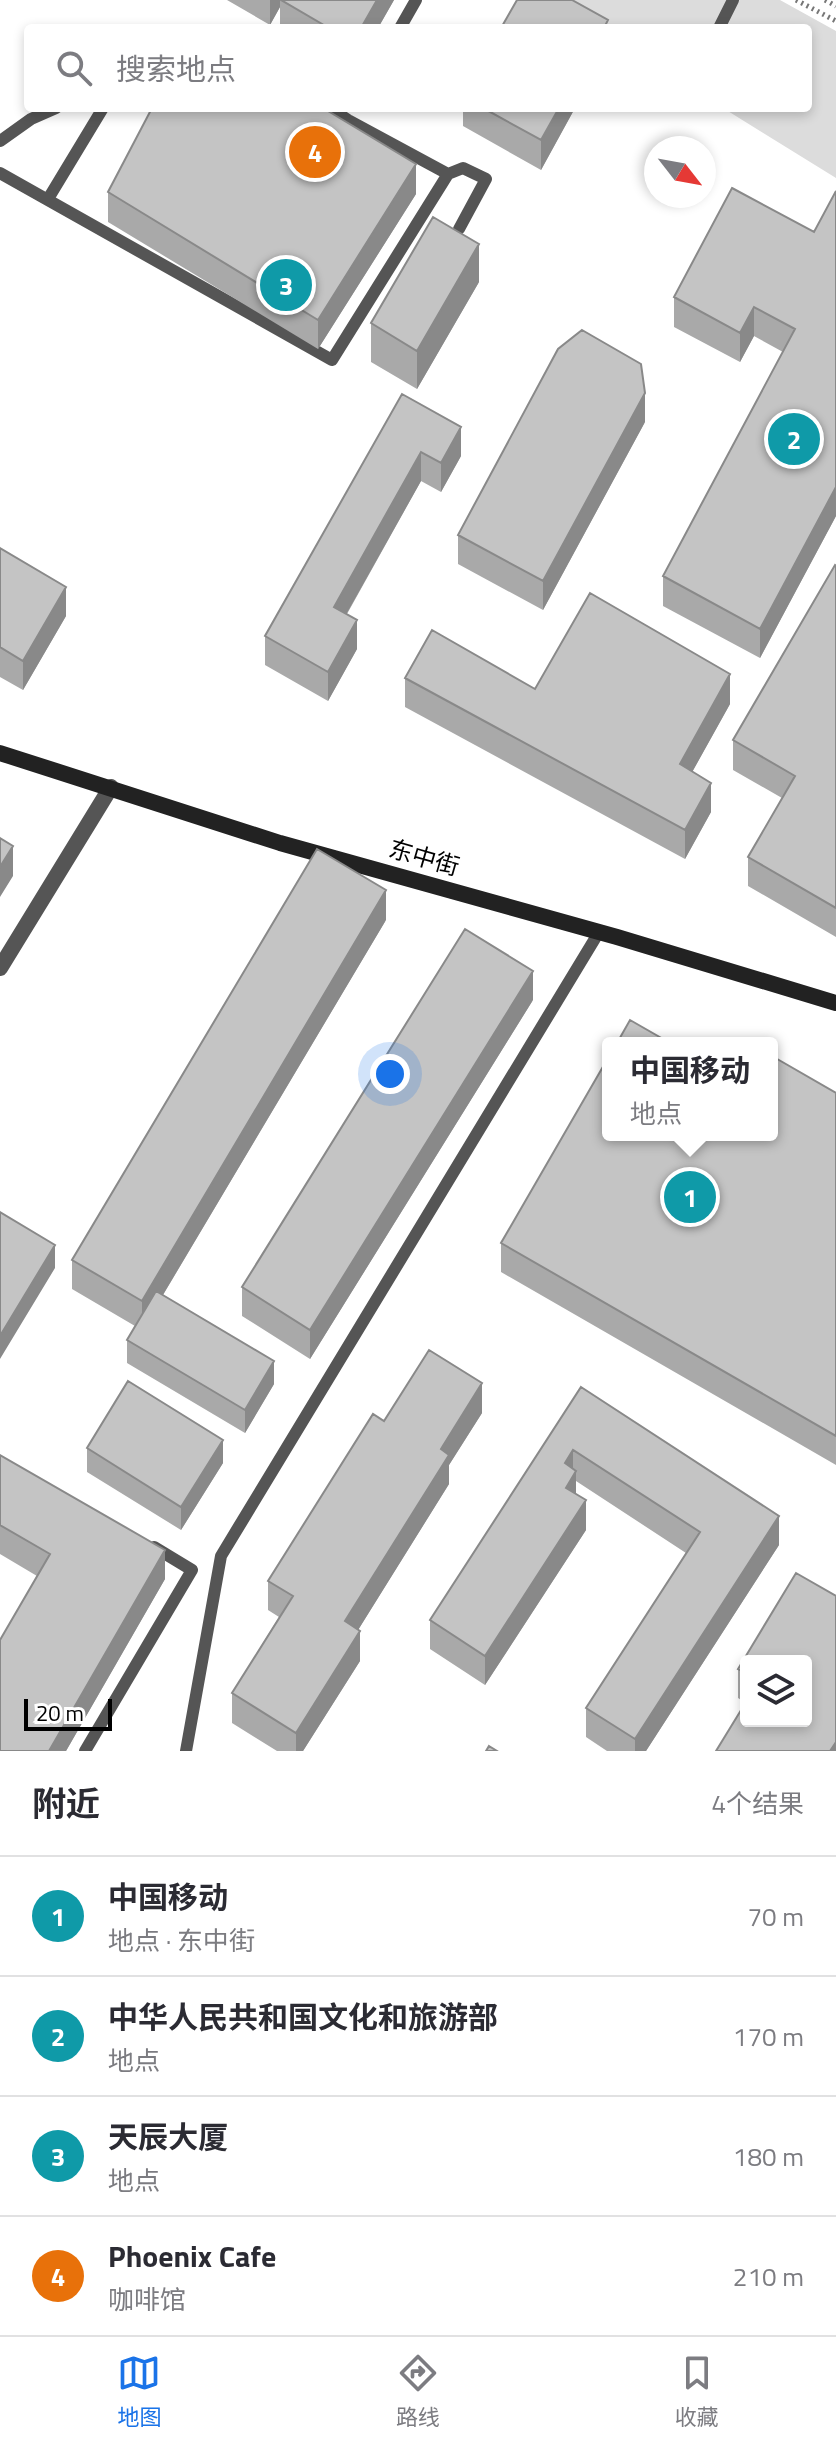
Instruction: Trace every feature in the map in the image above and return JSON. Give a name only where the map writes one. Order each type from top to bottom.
[{"type":"street","name":"东中街","points":[[0,753],[280,843],[599,932],[836,1003]]},
{"type":"street","points":[[0,968],[111,787]]},
{"type":"lane","points":[[402,24],[416,0]]},
{"type":"lane","points":[[721,24],[733,0]]},
{"type":"lane","points":[[0,141],[31,119],[47,112]]},
{"type":"lane","points":[[48,199],[101,112]]},
{"type":"lane","points":[[336,112],[448,174]]},
{"type":"lane","points":[[348,120],[353,112]]},
{"type":"lane","points":[[459,229],[493,166]]},
{"type":"lane","points":[[0,173],[332,360],[448,174],[463,168],[486,179]]},
{"type":"lane","points":[[186,1751],[221,1556],[599,932]]},
{"type":"lane","points":[[85,1751],[192,1570],[137,1537]]},
{"type":"path","points":[[796,0],[836,21]]},
{"type":"path","points":[[825,0],[836,6]]},
{"type":"shaded area","points":[[548,0],[780,0],[836,31],[836,178],[729,112],[812,112],[812,24],[587,24]]},
{"type":"building","points":[[281,0],[377,0],[363,24],[322,24]]},
{"type":"building","points":[[517,0],[572,0],[608,20],[606,24],[503,24]]},
{"type":"building","points":[[150,112],[330,112],[416,164],[318,320],[108,192]]},
{"type":"building","points":[[490,112],[557,112],[541,140]]},
{"type":"building","points":[[732,188],[814,232],[836,191],[836,487],[760,629],[663,576],[795,329],[754,307],[740,333],[674,297]]},
{"type":"building","points":[[433,217],[479,244],[417,351],[371,323]]},
{"type":"building","points":[[582,330],[641,364],[645,393],[543,581],[458,535],[558,349]]},
{"type":"building","points":[[402,394],[461,427],[441,463],[421,452],[334,607],[357,620],[328,672],[265,636]]},
{"type":"building","points":[[0,548],[66,587],[23,661],[0,647]]},
{"type":"building","points":[[835,565],[836,908],[748,857],[795,776],[733,740]]},
{"type":"building","points":[[590,593],[730,674],[680,764],[711,783],[685,830],[405,678],[432,630],[535,689]]},
{"type":"building","points":[[0,838],[13,846],[0,867]]},
{"type":"building","points":[[317,849],[386,890],[142,1301],[72,1260]]},
{"type":"building","points":[[465,929],[533,971],[310,1330],[242,1287]]},
{"type":"building","points":[[630,1020],[660,1037],[620,1037]]},
{"type":"building","points":[[778,1059],[836,1093],[836,1436],[501,1243],[602,1068],[602,1141],[778,1141]]},
{"type":"building","points":[[0,1212],[55,1245],[0,1336]]},
{"type":"building","points":[[156,1291],[274,1361],[245,1410],[127,1340]]},
{"type":"building","points":[[429,1350],[482,1383],[441,1449],[449,1455],[345,1621],[360,1631],[296,1733],[232,1693],[293,1596],[268,1581],[373,1414],[384,1421]]},
{"type":"building","points":[[128,1381],[223,1440],[181,1507],[87,1448]]},
{"type":"building","points":[[581,1387],[779,1516],[635,1739],[586,1708],[700,1532],[573,1450],[565,1463],[576,1471],[566,1488],[586,1500],[485,1656],[430,1620]]},
{"type":"building","points":[[0,1455],[165,1550],[49,1751],[0,1751],[0,1640],[50,1554],[0,1525]]},
{"type":"building","points":[[796,1573],[836,1596],[836,1742],[830,1751],[716,1751],[740,1712],[740,1727],[812,1727],[812,1655],[746,1655]]},
{"type":"place","name":"Phoenix Cafe","points":[[315,152]]},
{"type":"place","name":"天辰大厦","points":[[286,285]]},
{"type":"place","name":"中华人民共和国文化和旅游部","points":[[794,439]]},
{"type":"place","name":"中国移动","points":[[690,1197]]}]
